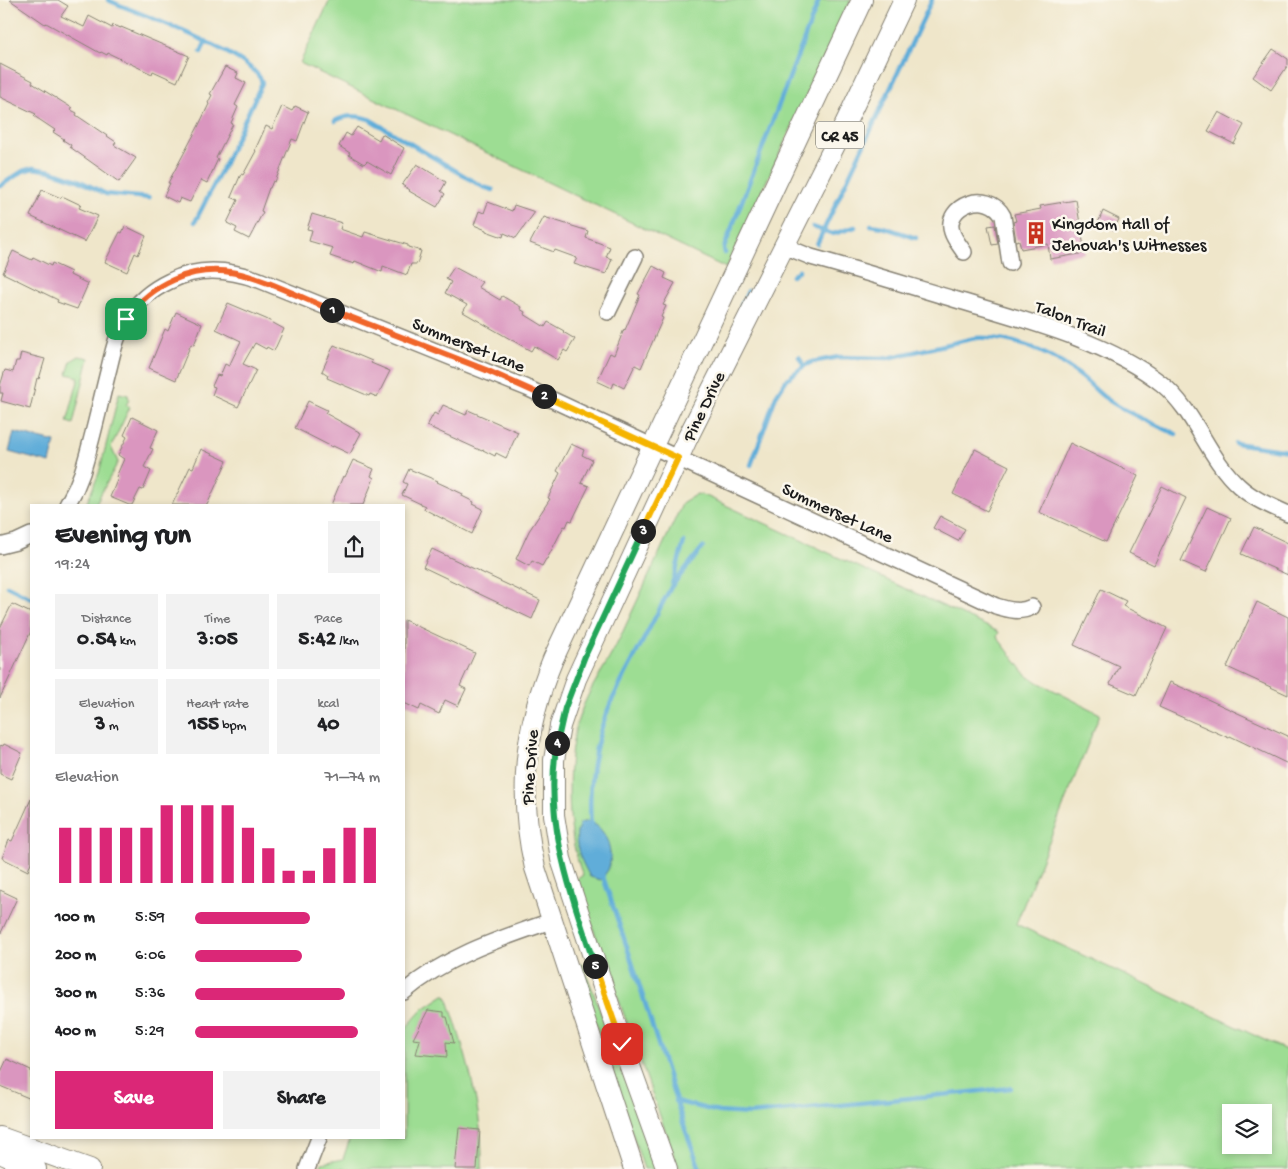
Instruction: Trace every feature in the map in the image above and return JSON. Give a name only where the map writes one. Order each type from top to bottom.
[{"type":"main road","name":"Pine Drive","points":[[634,1169],[537,876],[527,821],[525,778],[530,733],[539,697],[553,659],[862,0]]},
{"type":"main road","name":"Pine Drive","points":[[668,1169],[622,1044],[564,870],[556,829],[553,778],[560,726],[585,656],[710,390],[835,145],[904,0]]},
{"type":"main road","points":[[0,1137],[90,1169]]},
{"type":"main road","points":[[0,1154],[36,1169]]},
{"type":"street","points":[[964,252],[952,232],[951,226],[955,213],[968,203],[985,202],[993,205],[1000,211],[1010,263]]},
{"type":"street","name":"Talon Trail","points":[[784,246],[811,257],[1006,314],[1080,341],[1126,361],[1162,385],[1178,400],[1191,417],[1218,462],[1238,486],[1249,495],[1288,514]]},
{"type":"street","points":[[608,312],[635,257]]},
{"type":"street","name":"Summerset Lane","points":[[68,504],[82,473],[115,345],[126,319],[136,306],[158,287],[182,275],[207,271],[234,272],[259,280],[486,370],[990,604],[1016,611],[1032,607]]},
{"type":"street","points":[[0,546],[16,542],[30,535]]},
{"type":"street","points":[[405,991],[430,972],[454,958],[551,921]]},
{"type":"street","points":[[307,1169],[318,1139]]},
{"type":"green space","points":[[330,0],[851,0],[726,268],[300,63]]},
{"type":"green space","points":[[79,356],[89,358],[73,424],[67,422],[79,377],[67,374],[71,361]]},
{"type":"green space","points":[[119,393],[128,395],[129,400],[126,405],[130,407],[111,447],[118,462],[96,504],[86,504],[99,473]]},
{"type":"green space","points":[[697,494],[706,496],[999,632],[997,637],[1028,677],[1100,714],[1016,924],[1288,1051],[1288,1169],[679,1169],[576,880],[583,875],[577,859],[570,818],[570,772],[575,731],[588,695],[619,640],[683,502]]},
{"type":"green space","points":[[582,963],[658,1169],[644,1169],[576,965]]},
{"type":"green space","points":[[446,995],[467,1060],[472,1082],[480,1125],[482,1169],[320,1169],[322,1163],[343,1159],[350,1139],[405,1139],[405,1029],[423,1009]]},
{"type":"water","points":[[14,432],[55,442],[50,463],[9,452]]},
{"type":"water","points":[[587,821],[594,824],[604,834],[609,848],[610,863],[608,870],[601,880],[590,877],[578,851],[577,830],[580,823]]},
{"type":"building","points":[[10,0],[58,0],[68,6],[61,16],[84,27],[89,16],[112,28],[113,25],[121,27],[189,56],[177,82],[153,71],[152,74],[108,53],[107,55],[100,53],[45,24]]},
{"type":"building","points":[[1273,49],[1288,59],[1288,65],[1271,90],[1253,77]]},
{"type":"building","points":[[0,64],[33,81],[32,83],[72,108],[71,110],[77,113],[76,115],[116,142],[114,145],[136,158],[119,182],[70,147],[71,145],[53,132],[55,130],[34,116],[36,114],[0,97]]},
{"type":"building","points":[[225,67],[238,73],[236,78],[246,83],[235,105],[238,107],[231,123],[233,124],[216,158],[218,159],[207,183],[201,180],[190,202],[180,198],[178,203],[164,196],[170,183],[168,183],[198,127],[209,104],[212,95],[210,94]]},
{"type":"building","points":[[282,106],[292,111],[295,106],[308,112],[297,141],[292,139],[275,182],[273,181],[269,188],[261,211],[263,212],[249,239],[235,232],[237,228],[227,223],[238,200],[231,197],[241,174],[243,175],[256,151],[266,126],[272,129]]},
{"type":"building","points":[[1219,112],[1244,125],[1234,144],[1208,131]]},
{"type":"building","points":[[357,127],[379,140],[382,134],[404,148],[391,175],[367,161],[364,164],[339,146],[346,133],[351,136]]},
{"type":"building","points":[[417,164],[446,182],[441,191],[445,194],[437,207],[402,185]]},
{"type":"building","points":[[42,190],[61,198],[62,196],[81,205],[79,208],[98,216],[85,242],[30,216]]},
{"type":"building","name":"Kingdom Hall of Jehovah's Witnesses","points":[[1076,200],[1085,253],[1050,259],[1048,244],[1021,249],[1019,240],[1016,241],[1013,222],[1016,221],[1014,214],[1041,209],[1040,206]]},
{"type":"building","points":[[488,202],[512,211],[514,205],[535,212],[516,238],[504,233],[503,237],[474,225],[479,211],[484,213]]},
{"type":"building","points":[[1103,211],[1119,219],[1114,230],[1098,223]]},
{"type":"building","points":[[312,214],[342,223],[340,229],[363,237],[365,232],[408,245],[408,247],[421,251],[417,264],[411,264],[407,275],[383,266],[382,272],[355,261],[354,264],[330,256],[333,248],[309,241],[312,230],[307,229]]},
{"type":"building","points":[[544,217],[588,231],[586,238],[610,247],[606,257],[612,259],[606,274],[574,264],[577,258],[530,243]]},
{"type":"building","points":[[995,225],[998,244],[992,245],[988,226]]},
{"type":"building","points":[[125,226],[146,236],[138,255],[135,253],[127,272],[105,262]]},
{"type":"building","points":[[13,251],[32,260],[33,257],[51,266],[52,263],[71,272],[70,275],[88,284],[77,309],[57,302],[58,300],[3,273]]},
{"type":"building","points":[[653,266],[666,273],[664,278],[675,283],[663,305],[666,306],[661,317],[663,318],[641,368],[635,365],[624,388],[614,383],[612,388],[597,381],[610,353],[614,355],[640,295],[638,294]]},
{"type":"building","points":[[454,267],[482,282],[478,287],[500,300],[502,296],[521,307],[520,309],[525,312],[524,314],[545,327],[548,322],[575,339],[567,352],[564,350],[558,360],[534,346],[531,351],[463,312],[467,305],[445,293],[451,282],[446,279]]},
{"type":"building","points":[[228,303],[284,329],[274,351],[255,343],[243,364],[256,370],[238,407],[212,395],[215,387],[212,386],[217,375],[220,376],[225,364],[229,366],[241,341],[216,329]]},
{"type":"building","points":[[176,312],[202,324],[194,345],[191,344],[176,380],[149,368],[165,329],[168,331]]},
{"type":"building","points":[[334,345],[390,371],[377,397],[370,394],[369,396],[327,378],[328,375],[322,371]]},
{"type":"building","points":[[21,353],[45,359],[39,379],[37,378],[30,409],[1,401],[3,393],[0,393],[0,386],[5,370],[13,372],[16,361],[19,361]]},
{"type":"building","points":[[308,401],[327,410],[325,413],[361,433],[350,454],[295,428]]},
{"type":"building","points":[[443,405],[466,415],[468,410],[518,432],[506,458],[496,453],[495,456],[482,451],[427,426],[434,413],[438,415]]},
{"type":"building","points":[[132,417],[158,430],[150,448],[153,449],[144,467],[151,471],[143,490],[140,489],[132,504],[127,504],[110,497],[124,459],[118,455],[127,437],[124,435]]},
{"type":"building","points":[[1070,443],[1138,476],[1106,542],[1039,512]]},
{"type":"building","points":[[571,444],[584,450],[582,455],[592,460],[581,483],[589,486],[572,521],[569,520],[566,527],[564,526],[542,566],[532,561],[529,566],[516,559],[529,531],[550,499],[548,498],[560,473],[557,471]]},
{"type":"building","points":[[201,449],[227,461],[207,504],[172,504],[190,467],[193,468]]},
{"type":"building","points":[[975,449],[1009,466],[987,511],[953,494]]},
{"type":"building","points":[[353,460],[374,469],[371,476],[374,478],[363,504],[331,504],[343,476],[345,477]]},
{"type":"building","points":[[409,469],[463,494],[462,496],[483,509],[472,534],[424,509],[425,506],[402,495],[407,484],[403,482]]},
{"type":"building","points":[[1162,486],[1186,498],[1154,565],[1129,553]]},
{"type":"building","points":[[1207,507],[1231,518],[1206,572],[1181,561]]},
{"type":"building","points":[[940,516],[965,529],[958,541],[933,528]]},
{"type":"building","points":[[1254,527],[1288,543],[1288,575],[1241,554]]},
{"type":"building","points":[[432,549],[540,600],[532,619],[423,567]]},
{"type":"building","points":[[1101,589],[1126,601],[1123,606],[1167,628],[1136,695],[1110,684],[1119,666],[1074,645]]},
{"type":"building","points":[[1257,602],[1288,617],[1288,695],[1227,667]]},
{"type":"building","points":[[12,604],[30,613],[30,633],[0,698],[0,628]]},
{"type":"building","points":[[405,620],[475,653],[460,686],[466,689],[458,706],[445,700],[439,714],[421,705],[419,710],[405,703]]},
{"type":"building","points":[[1170,682],[1288,736],[1288,764],[1230,736],[1229,738],[1159,707]]},
{"type":"building","points":[[4,744],[22,753],[11,779],[0,774],[0,745],[3,746]]},
{"type":"building","points":[[30,801],[30,865],[28,871],[2,858],[9,840],[12,841]]},
{"type":"building","points":[[0,890],[17,898],[0,935]]},
{"type":"building","points":[[428,1010],[444,1012],[444,1017],[447,1017],[454,1043],[446,1042],[447,1057],[416,1054],[420,1040],[413,1039]]},
{"type":"building","points":[[7,1059],[30,1070],[30,1099],[0,1086],[0,1074]]},
{"type":"building","points":[[459,1128],[480,1130],[477,1169],[455,1169]]},
{"type":"waterway","points":[[108,0],[218,48],[240,60],[255,72],[262,83],[195,222]]},
{"type":"waterway","points":[[725,253],[724,248],[819,0]]},
{"type":"waterway","points":[[817,244],[932,0]]},
{"type":"waterway","points":[[201,52],[206,41]]},
{"type":"waterway","points":[[335,121],[352,116],[369,119],[483,187],[493,190]]},
{"type":"waterway","points":[[0,186],[23,171],[33,168],[51,171],[78,180],[106,194],[149,198]]},
{"type":"waterway","points":[[871,225],[916,238]]},
{"type":"waterway","points":[[813,227],[833,234],[855,227]]},
{"type":"waterway","points":[[792,276],[799,270]]},
{"type":"waterway","points":[[741,306],[748,291]]},
{"type":"waterway","points":[[751,465],[776,396],[787,379],[804,366],[812,362],[839,357],[888,358],[975,338],[1015,342],[1041,351],[1064,364],[1112,403],[1176,434]]},
{"type":"waterway","points":[[799,357],[804,366]]},
{"type":"waterway","points":[[1235,443],[1288,451]]},
{"type":"waterway","points":[[672,584],[684,542]]},
{"type":"waterway","points":[[591,828],[590,795],[593,763],[600,732],[612,700],[671,587],[703,547]]},
{"type":"waterway","points":[[7,586],[30,598]]},
{"type":"waterway","points":[[601,871],[685,1129],[700,1169]]},
{"type":"waterway","points":[[675,1101],[719,1112],[750,1114],[1011,1088]]},
{"type":"place","name":"Kingdom Hall of Jehovah's Witnesses","points":[[1036,233]]},
{"type":"route","points":[[126,319],[151,292],[182,275],[218,270],[243,274],[486,370],[678,458],[585,656],[562,716],[554,760],[554,815],[561,858],[622,1044]]}]
